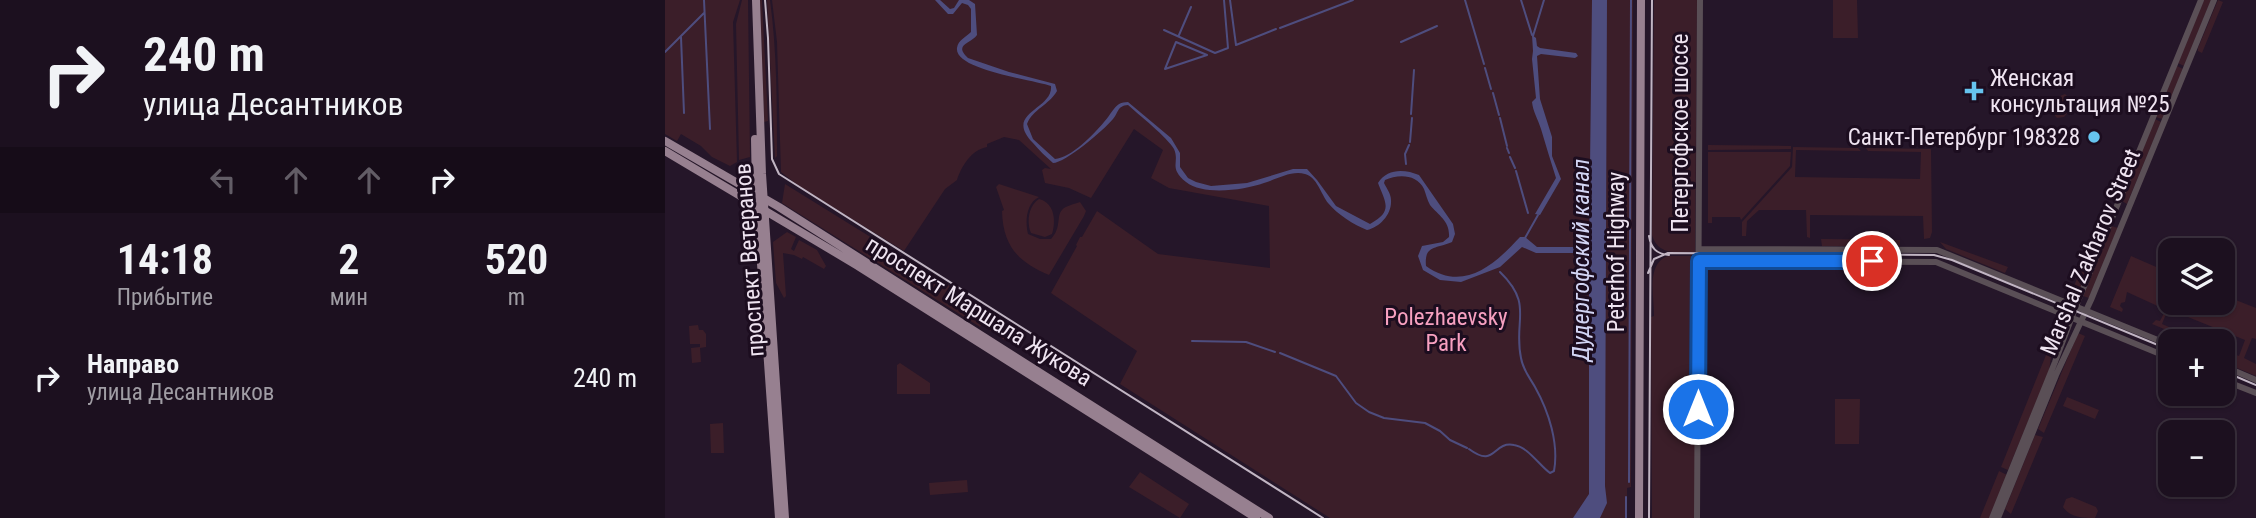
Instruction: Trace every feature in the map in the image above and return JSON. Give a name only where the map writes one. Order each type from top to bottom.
[{"type":"main road","name":"проспект Ветеранов","points":[[754,0],[760,196],[785,518]]},
{"type":"main road","name":"Петергофское шоссе","points":[[1636,518],[1639,0]]},
{"type":"main road","name":"проспект Маршала Жукова","points":[[665,141],[760,196],[1269,518]]},
{"type":"main road","name":"проспект Маршала Жукова","points":[[665,151],[761,207],[1256,518]]},
{"type":"main road","name":"проспект Ветеранов","points":[[761,207],[779,518]]},
{"type":"street","name":"Петергофское шоссе","points":[[1697,518],[1700,0]]},
{"type":"street","name":"Marshal Zakharov Street","points":[[1992,518],[2201,0]]},
{"type":"street","name":"Marshal Zakharov Street","points":[[1998,518],[2214,0]]},
{"type":"street","points":[[1699,249],[1937,250],[2158,340]]},
{"type":"street","points":[[1699,261],[1936,262],[2158,353]]},
{"type":"street","points":[[2235,371],[2256,380]]},
{"type":"street","points":[[2235,385],[2256,393]]},
{"type":"green space","points":[[665,0],[740,0],[733,22],[737,162],[730,166],[712,157],[701,146],[681,134],[677,141],[665,134]]},
{"type":"green space","points":[[742,0],[748,0],[750,157],[739,160],[736,24]]},
{"type":"green space","points":[[760,0],[768,121],[764,122]]},
{"type":"green space","points":[[767,0],[770,0],[775,58],[775,158]]},
{"type":"green space","name":"Polezhaevsky Park","points":[[772,0],[1633,0],[1631,487],[1627,488],[1627,518],[1330,518],[1120,384],[1137,351],[1051,293],[1080,237],[1097,211],[1158,254],[1270,268],[1269,206],[1169,188],[1151,178],[1163,150],[1134,129],[1091,198],[1069,188],[1045,183],[1042,170],[1051,169],[1019,140],[1004,137],[987,144],[987,147],[967,160],[957,180],[945,189],[904,251],[800,187],[781,172],[777,42]]},
{"type":"green space","points":[[1654,0],[1697,0],[1695,252],[1663,250],[1652,235]]},
{"type":"green space","points":[[1833,0],[1857,0],[1858,38],[1833,38]]},
{"type":"green space","points":[[2204,0],[2211,0],[2184,66],[2178,63]]},
{"type":"green space","points":[[2218,0],[2223,2],[2202,53],[2198,48]]},
{"type":"green space","points":[[2177,66],[2183,69],[2162,119],[2156,117]]},
{"type":"green space","points":[[2065,94],[2070,99],[2069,111],[2064,117],[2057,118],[2053,104]]},
{"type":"green space","points":[[2155,119],[2161,122],[2127,204],[2122,201]]},
{"type":"green space","points":[[1708,145],[1791,146],[1791,149],[1708,150]]},
{"type":"green space","points":[[1793,147],[1858,148],[1861,151],[1796,150],[1795,177],[1920,179],[1921,152],[1868,151],[1866,148],[1931,149],[1930,238],[1924,239],[1923,216],[1810,215],[1810,238],[1807,237],[1806,210],[1759,210],[1747,221],[1746,236],[1742,236],[1742,222],[1792,167]]},
{"type":"green space","points":[[1708,152],[1791,152],[1790,166],[1741,220],[1740,217],[1712,217],[1712,223],[1708,223]]},
{"type":"green space","points":[[785,184],[990,311],[980,327],[782,203]]},
{"type":"green space","points":[[999,184],[1039,197],[1029,208],[1027,224],[1028,234],[1040,239],[1051,239],[1057,230],[1060,212],[1065,207],[1080,202],[1086,211],[1049,275],[1021,258],[1009,243],[1003,223],[1004,210],[996,187]]},
{"type":"green space","points":[[1039,199],[1048,204],[1054,218],[1052,234],[1045,237],[1031,233],[1029,224],[1031,209]]},
{"type":"green space","points":[[2100,221],[2106,224],[2078,294],[2072,291]]},
{"type":"green space","points":[[2111,226],[2118,228],[2089,298],[2083,296]]},
{"type":"green space","points":[[787,232],[796,237],[791,249],[794,251],[799,240],[817,250],[826,266],[824,269],[803,257],[802,259],[783,253],[784,298],[776,283],[773,242]]},
{"type":"green space","points":[[1821,239],[1900,240],[1900,246],[1822,246]]},
{"type":"green space","points":[[1940,242],[2008,267],[2005,273],[1946,249]]},
{"type":"green space","points":[[1668,256],[1695,256],[1695,518],[1652,518],[1653,281],[1657,266]]},
{"type":"green space","points":[[2131,256],[2158,268],[2158,306],[2127,292],[2125,302],[2120,306],[2122,312],[2110,307]]},
{"type":"green space","points":[[2235,300],[2256,308],[2256,339],[2252,338],[2244,358],[2256,364],[2256,376],[2235,367],[2235,354],[2239,356],[2245,340],[2235,336],[2235,329],[2218,329],[2183,315],[2235,315]]},
{"type":"green space","points":[[992,315],[1014,329],[1006,341],[985,327]]},
{"type":"green space","points":[[2166,315],[2162,324],[2174,329],[2164,329],[2152,324],[2156,320],[2160,321]]},
{"type":"green space","points":[[698,325],[699,330],[706,334],[706,347],[700,348],[701,362],[692,363],[691,348],[700,347],[700,344],[690,344],[689,326]]},
{"type":"green space","points":[[2078,333],[2085,336],[2044,433],[2038,429]]},
{"type":"green space","points":[[2046,355],[2051,357],[2049,371],[2008,470],[2001,467]]},
{"type":"green space","points":[[900,363],[930,383],[930,394],[897,394],[897,365]]},
{"type":"green space","points":[[2067,397],[2099,410],[2095,419],[2063,406]]},
{"type":"green space","points":[[1835,399],[1860,399],[1859,444],[1835,444]]},
{"type":"green space","points":[[723,423],[724,453],[711,453],[710,424]]},
{"type":"green space","points":[[2035,435],[2043,437],[2011,514],[2005,509]]},
{"type":"green space","points":[[1999,471],[2007,475],[1989,518],[1980,518]]},
{"type":"green space","points":[[1140,472],[1189,504],[1180,518],[1129,487]]},
{"type":"green space","points":[[967,480],[968,492],[930,495],[929,483]]},
{"type":"green space","points":[[2072,497],[2096,507],[2098,511],[2095,518],[2077,517],[2066,511],[2063,507],[2066,499]]},
{"type":"shaded area","points":[[935,0],[940,0],[950,9],[954,8],[959,0],[969,0],[975,4],[977,35],[962,50],[968,58],[1055,84],[1057,91],[1054,96],[1033,114],[1027,124],[1033,139],[1055,159],[1075,150],[1117,106],[1128,102],[1171,138],[1180,153],[1180,167],[1188,178],[1211,186],[1247,183],[1293,169],[1307,169],[1336,206],[1370,224],[1385,210],[1385,201],[1378,183],[1382,178],[1397,171],[1419,175],[1453,224],[1455,234],[1452,242],[1432,249],[1427,254],[1426,266],[1440,274],[1453,277],[1478,272],[1500,257],[1520,237],[1525,237],[1537,247],[1581,247],[1581,253],[1536,253],[1522,247],[1500,267],[1461,282],[1440,280],[1423,270],[1418,256],[1422,246],[1443,242],[1449,237],[1449,231],[1446,223],[1430,205],[1417,180],[1401,176],[1385,180],[1391,198],[1390,210],[1381,223],[1367,230],[1336,211],[1316,182],[1305,174],[1290,174],[1256,186],[1203,189],[1181,177],[1176,169],[1171,144],[1128,105],[1120,108],[1108,124],[1084,145],[1066,158],[1053,163],[1025,133],[1023,124],[1031,112],[1045,101],[1051,86],[997,73],[968,62],[960,56],[957,48],[971,32],[971,9],[962,3],[953,14],[948,14]]},
{"type":"shaded area","points":[[1592,0],[1607,0],[1607,503],[1600,518],[1573,518],[1589,494]]},
{"type":"shaded area","points":[[1532,35],[1540,48],[1576,53],[1578,56],[1537,56],[1540,99],[1552,137],[1552,156],[1561,179],[1540,215],[1535,214],[1556,178],[1532,102],[1536,98]]},
{"type":"waterway","points":[[704,0],[710,129]]},
{"type":"waterway","points":[[1164,30],[1215,53],[1228,48],[1224,0]]},
{"type":"waterway","points":[[1230,0],[1236,45],[1276,29]]},
{"type":"waterway","points":[[1280,28],[1353,0]]},
{"type":"waterway","points":[[1465,0],[1484,64]]},
{"type":"waterway","points":[[1521,0],[1532,35]]},
{"type":"waterway","points":[[1533,36],[1544,0]]},
{"type":"waterway","points":[[1629,482],[1631,0]]},
{"type":"waterway","points":[[1179,35],[1191,7]]},
{"type":"waterway","points":[[665,52],[704,13]]},
{"type":"waterway","points":[[1401,42],[1437,26]]},
{"type":"waterway","points":[[681,37],[684,113]]},
{"type":"waterway","points":[[1176,42],[1207,55],[1165,69],[1176,42]]},
{"type":"waterway","points":[[1485,68],[1491,89]]},
{"type":"waterway","points":[[1411,114],[1414,70]]},
{"type":"waterway","points":[[1493,93],[1499,115]]},
{"type":"waterway","points":[[1410,142],[1412,118]]},
{"type":"waterway","points":[[1500,118],[1507,146]]},
{"type":"waterway","points":[[1406,164],[1405,154],[1409,145]]},
{"type":"waterway","points":[[1507,148],[1509,153]]},
{"type":"waterway","points":[[1510,157],[1515,168]]},
{"type":"waterway","points":[[1516,171],[1528,213]]},
{"type":"waterway","points":[[1525,238],[1538,215]]},
{"type":"waterway","points":[[1469,449],[1484,456],[1507,445],[1519,446],[1550,473],[1554,471],[1554,439],[1548,417],[1521,358],[1517,294],[1500,272]]},
{"type":"waterway","points":[[1192,341],[1246,342],[1275,352]]},
{"type":"waterway","points":[[1280,353],[1336,376],[1356,403],[1369,412],[1384,418],[1425,423],[1467,448]]},
{"type":"waterway","points":[[1626,497],[1626,518]]},
{"type":"tram line","points":[[765,0],[772,159],[779,174],[1323,518]]},
{"type":"tram line","points":[[1649,518],[1652,0]]},
{"type":"tram line","points":[[1649,236],[1655,250],[1669,255]]},
{"type":"tram line","points":[[1648,273],[1654,259],[1668,253],[1934,255],[2158,345]]},
{"type":"tram line","points":[[2235,376],[2256,385]]},
{"type":"place","name":"Женская консультация №25","points":[[1974,91]]},
{"type":"place","name":"Санкт-Петербург 198328","points":[[2094,137]]},
{"type":"route","points":[[1698,409],[1699,261],[1872,261]]},
{"type":"water label","name":"Дудергофский канал","points":[[1581,260]]}]
